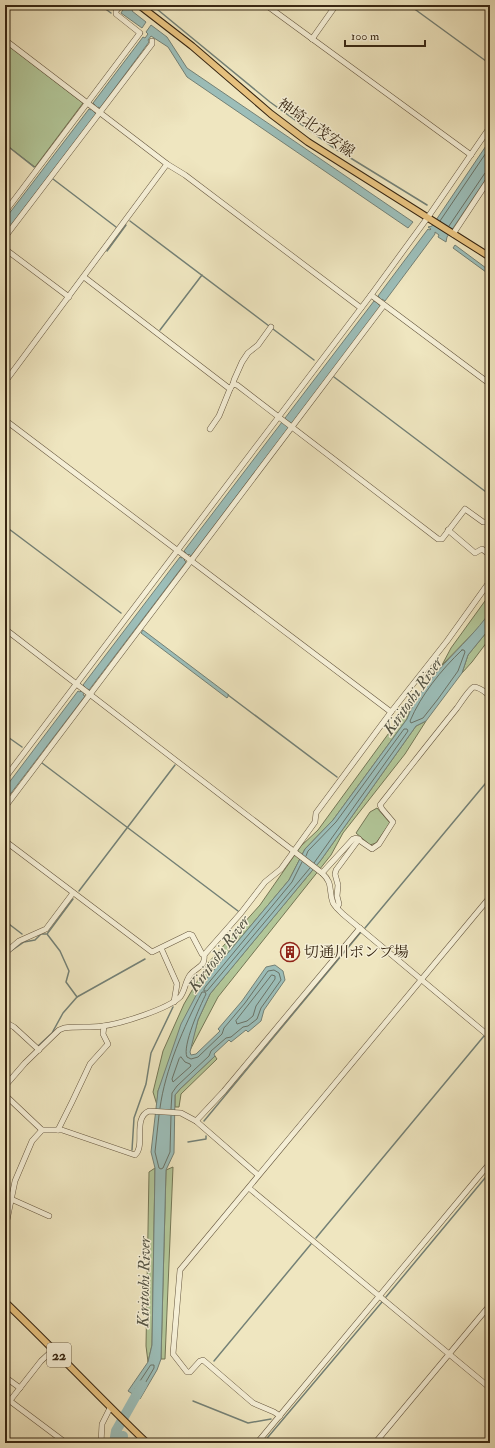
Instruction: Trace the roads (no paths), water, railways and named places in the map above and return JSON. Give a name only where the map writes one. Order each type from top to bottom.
[{"type":"main road","name":"神埼北茂安線","points":[[139,5],[192,46],[271,114],[302,137],[490,257]]},
{"type":"main road","name":"22","points":[[5,1302],[147,1443]]},
{"type":"street","points":[[5,212],[140,33],[116,14],[116,11],[121,5]]},
{"type":"street","points":[[266,5],[471,155]]},
{"type":"street","points":[[312,39],[336,5]]},
{"type":"street","points":[[5,40],[167,164],[185,175],[361,308]]},
{"type":"street","points":[[5,237],[96,109],[152,44],[152,41]]},
{"type":"street","points":[[5,778],[280,419],[361,308],[430,218],[490,127]]},
{"type":"street","points":[[5,382],[167,164]]},
{"type":"street","points":[[453,234],[490,178]]},
{"type":"street","points":[[5,249],[69,297]]},
{"type":"street","points":[[84,276],[231,387]]},
{"type":"street","points":[[371,295],[490,384]]},
{"type":"street","points":[[5,808],[86,692],[187,558],[291,427],[381,302]]},
{"type":"street","points":[[210,429],[219,416],[242,362],[248,353],[258,345],[271,327]]},
{"type":"street","points":[[231,387],[237,385],[438,539],[442,539],[465,509],[483,522],[490,522]]},
{"type":"street","points":[[5,420],[391,712]]},
{"type":"street","points":[[448,530],[475,553],[482,549],[490,555]]},
{"type":"street","points":[[204,954],[241,913],[265,882],[281,869],[315,822],[316,814],[490,582]]},
{"type":"street","points":[[5,629],[322,872],[329,881],[334,903],[337,908],[490,1037]]},
{"type":"street","points":[[322,872],[353,839],[356,838],[372,849],[379,844],[393,822],[380,805],[471,689],[475,687],[481,689],[490,696]]},
{"type":"street","points":[[337,908],[338,885],[335,874],[336,870],[359,840]]},
{"type":"street","points":[[5,841],[152,952],[189,934],[192,935],[202,954],[204,954],[205,960],[203,964],[192,972],[187,979],[181,996],[174,1002],[132,1019],[104,1026],[64,1028],[59,1030],[25,1063],[5,1086]]},
{"type":"street","points":[[5,953],[19,941],[46,929],[73,893]]},
{"type":"street","points":[[280,1416],[253,1403],[203,1360],[200,1361],[190,1372],[186,1372],[173,1354],[180,1270],[490,897]]},
{"type":"street","points":[[196,1121],[224,1091],[360,928]]},
{"type":"street","points":[[161,948],[177,984],[174,1002]]},
{"type":"street","points":[[5,1022],[14,1027],[39,1050]]},
{"type":"street","points":[[58,1130],[90,1064],[108,1044],[103,1034],[104,1026]]},
{"type":"street","points":[[5,1095],[42,1130],[58,1130],[135,1155],[138,1151],[140,1120],[145,1112],[149,1110],[181,1113],[196,1121],[258,1175]]},
{"type":"street","points":[[5,1230],[15,1181],[23,1164],[28,1148],[42,1130]]},
{"type":"street","points":[[257,1443],[490,1163]]},
{"type":"street","points":[[249,1188],[490,1388]]},
{"type":"street","points":[[12,1199],[49,1216]]},
{"type":"street","points":[[375,1443],[490,1305]]},
{"type":"street","points":[[5,1407],[41,1361],[54,1349]]},
{"type":"street","points":[[5,1377],[20,1388]]},
{"type":"street","points":[[10,1401],[66,1443]]},
{"type":"street","points":[[101,1443],[102,1424],[112,1409]]},
{"type":"water","points":[[126,5],[131,5],[134,7],[132,11],[146,22],[142,28],[121,13]]},
{"type":"water","points":[[151,25],[167,37],[187,68],[413,222],[408,228],[187,77],[168,47],[151,36],[148,40],[149,42],[100,108],[98,107],[94,112],[96,114],[5,233],[5,219],[89,109],[91,110],[95,105],[93,103],[143,37],[145,38],[148,34],[146,32]]},
{"type":"water","points":[[490,140],[490,173],[447,237],[446,242],[438,237],[439,235],[435,232],[385,301],[382,299],[378,304],[381,306],[191,556],[189,554],[184,560],[186,562],[89,690],[87,689],[83,695],[85,696],[5,801],[5,788],[78,691],[80,692],[85,687],[83,685],[180,557],[182,558],[186,553],[184,551],[374,301],[376,302],[380,298],[378,296],[428,229],[431,229],[428,227],[432,226]]},
{"type":"water","points":[[455,245],[490,271],[490,275],[453,248]]},
{"type":"water","points":[[490,612],[490,628],[468,655],[462,673],[426,721],[416,726],[321,860],[210,994],[198,1020],[190,1052],[191,1055],[196,1054],[220,1031],[218,1029],[242,1001],[266,967],[275,965],[283,971],[285,980],[264,1010],[261,1021],[248,1032],[246,1030],[231,1042],[229,1040],[214,1054],[215,1056],[175,1095],[174,1153],[166,1170],[161,1359],[157,1370],[140,1399],[128,1391],[148,1362],[152,1345],[155,1168],[151,1152],[158,1091],[181,1024],[202,984],[289,880],[305,849],[333,820],[407,719],[423,689]]},
{"type":"water","points":[[143,630],[229,695],[227,698],[141,633]]},
{"type":"waterway","points":[[100,5],[111,13]]},
{"type":"waterway","points":[[152,5],[270,102],[331,146],[427,205]]},
{"type":"waterway","points":[[409,5],[490,64]]},
{"type":"waterway","points":[[5,144],[34,167]]},
{"type":"waterway","points":[[53,179],[116,227]]},
{"type":"waterway","points":[[130,221],[269,326]]},
{"type":"waterway","points":[[107,251],[126,225]]},
{"type":"waterway","points":[[160,330],[202,275]]},
{"type":"waterway","points":[[273,329],[314,360]]},
{"type":"waterway","points":[[334,377],[490,495]]},
{"type":"waterway","points":[[5,526],[121,613]]},
{"type":"waterway","points":[[228,695],[337,777]]},
{"type":"waterway","points":[[5,735],[22,747]]},
{"type":"waterway","points":[[42,763],[238,911]]},
{"type":"waterway","points":[[79,891],[175,765]]},
{"type":"waterway","points":[[365,928],[490,778]]},
{"type":"waterway","points":[[38,1046],[52,1033],[63,1013],[77,997],[66,982],[69,971],[60,951],[47,934],[73,899]]},
{"type":"waterway","points":[[5,921],[22,934]]},
{"type":"waterway","points":[[204,1121],[361,932]]},
{"type":"waterway","points":[[8,953],[24,942],[35,940],[41,934],[46,934]]},
{"type":"waterway","points":[[77,997],[145,959]]},
{"type":"waterway","points":[[132,1150],[134,1118],[146,1084],[151,1053],[173,1007]]},
{"type":"waterway","points":[[316,1238],[484,1036]]},
{"type":"waterway","points":[[188,1142],[206,1139],[206,1136]]},
{"type":"waterway","points":[[386,1297],[490,1172]]},
{"type":"waterway","points":[[214,1361],[311,1244]]},
{"type":"waterway","points":[[263,1443],[382,1302]]},
{"type":"waterway","name":"Kiritoshi River","points":[[122,1443],[123,1436],[114,1443],[116,1431],[142,1385]]},
{"type":"waterway","points":[[193,1401],[248,1423],[271,1419]]},
{"type":"place","name":"切通川ポンプ場","points":[[290,952]]}]
